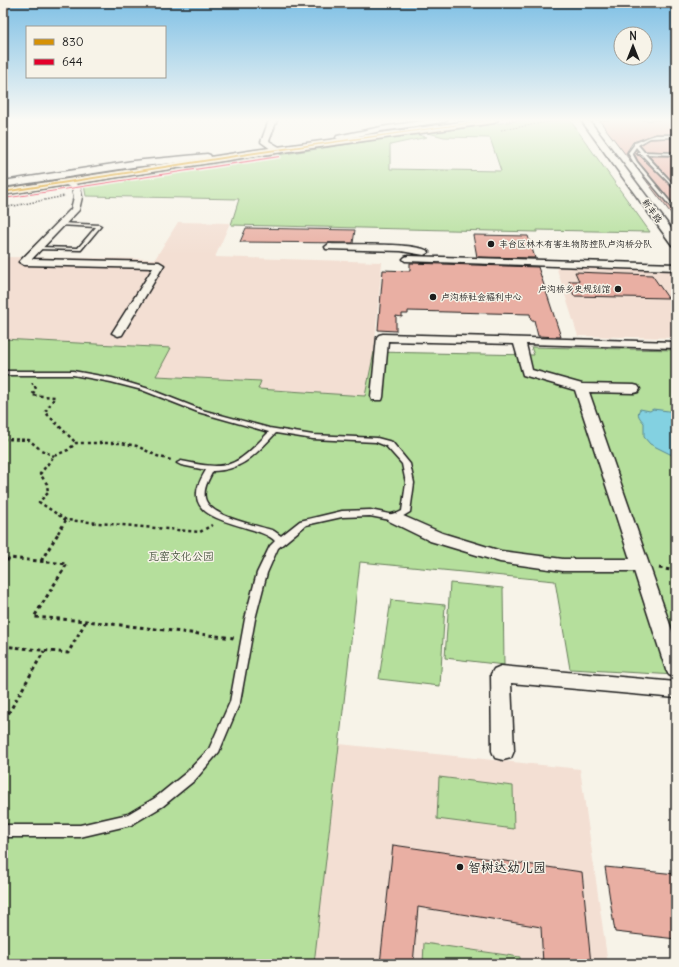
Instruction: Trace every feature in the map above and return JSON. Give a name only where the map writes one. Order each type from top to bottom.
[{"type":"main road","points":[[3,188],[154,165]]},
{"type":"main road","points":[[3,192],[174,165]]},
{"type":"street","points":[[3,184],[127,165]]},
{"type":"street","name":"新丰路","points":[[618,165],[676,243]]},
{"type":"street","points":[[67,182],[76,187],[78,197],[74,210],[24,262],[159,265],[118,333]]},
{"type":"street","points":[[329,247],[401,248],[419,250],[462,260]]},
{"type":"street","points":[[408,259],[676,267]]},
{"type":"street","points":[[377,396],[383,338],[676,345]]},
{"type":"street","points":[[519,341],[527,372],[581,388],[634,389]]},
{"type":"street","points":[[581,388],[676,670]]},
{"type":"street","points":[[395,518],[436,537],[500,556],[563,565],[640,565]]},
{"type":"street","points":[[503,751],[501,674],[676,690]]},
{"type":"lane","points":[[638,165],[676,212]]},
{"type":"lane","points":[[654,165],[676,189]]},
{"type":"lane","points":[[652,183],[676,189]]},
{"type":"lane","points":[[38,248],[79,249],[99,226],[61,224]]},
{"type":"lane","points":[[3,373],[73,373],[112,380],[144,389],[200,410],[274,431],[313,437],[377,440],[388,444],[406,464],[410,483],[406,512],[395,518],[370,514],[342,514],[302,523],[274,546],[262,573],[246,640],[235,702],[213,752],[191,776],[159,802],[131,819],[80,831],[3,831]]},
{"type":"lane","points":[[181,462],[210,469],[228,468],[237,465],[248,458],[274,431]]},
{"type":"lane","points":[[210,469],[203,483],[202,501],[211,511],[223,518],[272,533],[280,541]]},
{"type":"path","points":[[27,382],[34,384],[36,389],[32,395],[55,397],[45,412],[76,443]]},
{"type":"path","points":[[3,439],[30,440],[41,450],[54,456]]},
{"type":"path","points":[[181,462],[157,456],[136,446],[121,443],[76,443],[68,450],[54,456],[40,474],[47,484],[48,493],[39,502],[66,520],[200,532],[223,518]]},
{"type":"path","points":[[41,561],[66,520]]},
{"type":"path","points":[[3,567],[9,558],[67,564],[34,617],[86,621],[246,640]]},
{"type":"path","points":[[3,646],[68,654],[86,621]]},
{"type":"path","points":[[3,715],[7,716],[44,651]]},
{"type":"shaded area","points":[[178,222],[230,223],[215,257],[382,262],[374,352],[365,396],[258,389],[260,381],[156,376],[170,348],[3,339],[3,257],[155,259]]},
{"type":"shaded area","points":[[556,266],[668,270],[676,272],[676,338],[578,336]]},
{"type":"shaded area","name":"智树达幼儿园","points":[[339,744],[580,769],[608,964],[314,964]]},
{"type":"green space","points":[[213,165],[390,165],[390,169],[501,171],[499,165],[602,165],[650,232],[537,230],[537,232],[231,225],[239,199],[86,196],[84,185]]},
{"type":"green space","name":"瓦窑文化公园","points":[[3,339],[171,348],[156,376],[261,381],[258,389],[365,396],[374,352],[534,355],[531,347],[676,350],[676,675],[570,669],[555,581],[360,562],[314,964],[3,964]]},
{"type":"green space","points":[[450,583],[503,588],[504,665],[445,658]]},
{"type":"green space","points":[[391,600],[445,605],[440,686],[379,679]]},
{"type":"green space","points":[[439,777],[513,786],[514,829],[437,819]]},
{"type":"green space","points":[[424,943],[520,957],[520,964],[423,964]]},
{"type":"water","points":[[640,409],[676,412],[676,457],[650,444],[644,437],[644,423],[638,415]]},
{"type":"building","points":[[641,165],[649,165],[676,191],[676,207]]},
{"type":"building","points":[[657,165],[676,165],[676,185]]},
{"type":"building","points":[[635,166],[676,214],[676,220]]},
{"type":"building","points":[[246,228],[355,230],[353,243],[240,242]]},
{"type":"building","points":[[473,235],[528,236],[535,258],[477,257]]},
{"type":"building","points":[[410,263],[538,267],[561,337],[538,336],[534,320],[531,320],[530,314],[408,311],[408,314],[402,314],[402,317],[396,316],[396,331],[378,330],[383,270],[410,271]]},
{"type":"building","name":"卢沟桥乡史规划馆","points":[[575,272],[652,275],[668,298],[574,296],[569,281],[579,281]]},
{"type":"building","points":[[393,845],[582,872],[591,964],[543,964],[541,927],[418,907],[413,964],[380,964]]},
{"type":"building","points":[[605,867],[676,874],[676,939],[615,932]]},
{"type":"transit line","name":"830","points":[[3,192],[177,165]]},
{"type":"transit line","name":"644","points":[[4,199],[226,165]]},
{"type":"place","name":"丰台区林木有害生物防控队卢沟桥分队","points":[[491,244]]},
{"type":"place","name":"卢沟桥乡史规划馆","points":[[618,289]]},
{"type":"place","name":"卢沟桥社会福利中心","points":[[433,297]]},
{"type":"place","name":"智树达幼儿园","points":[[460,867]]}]
